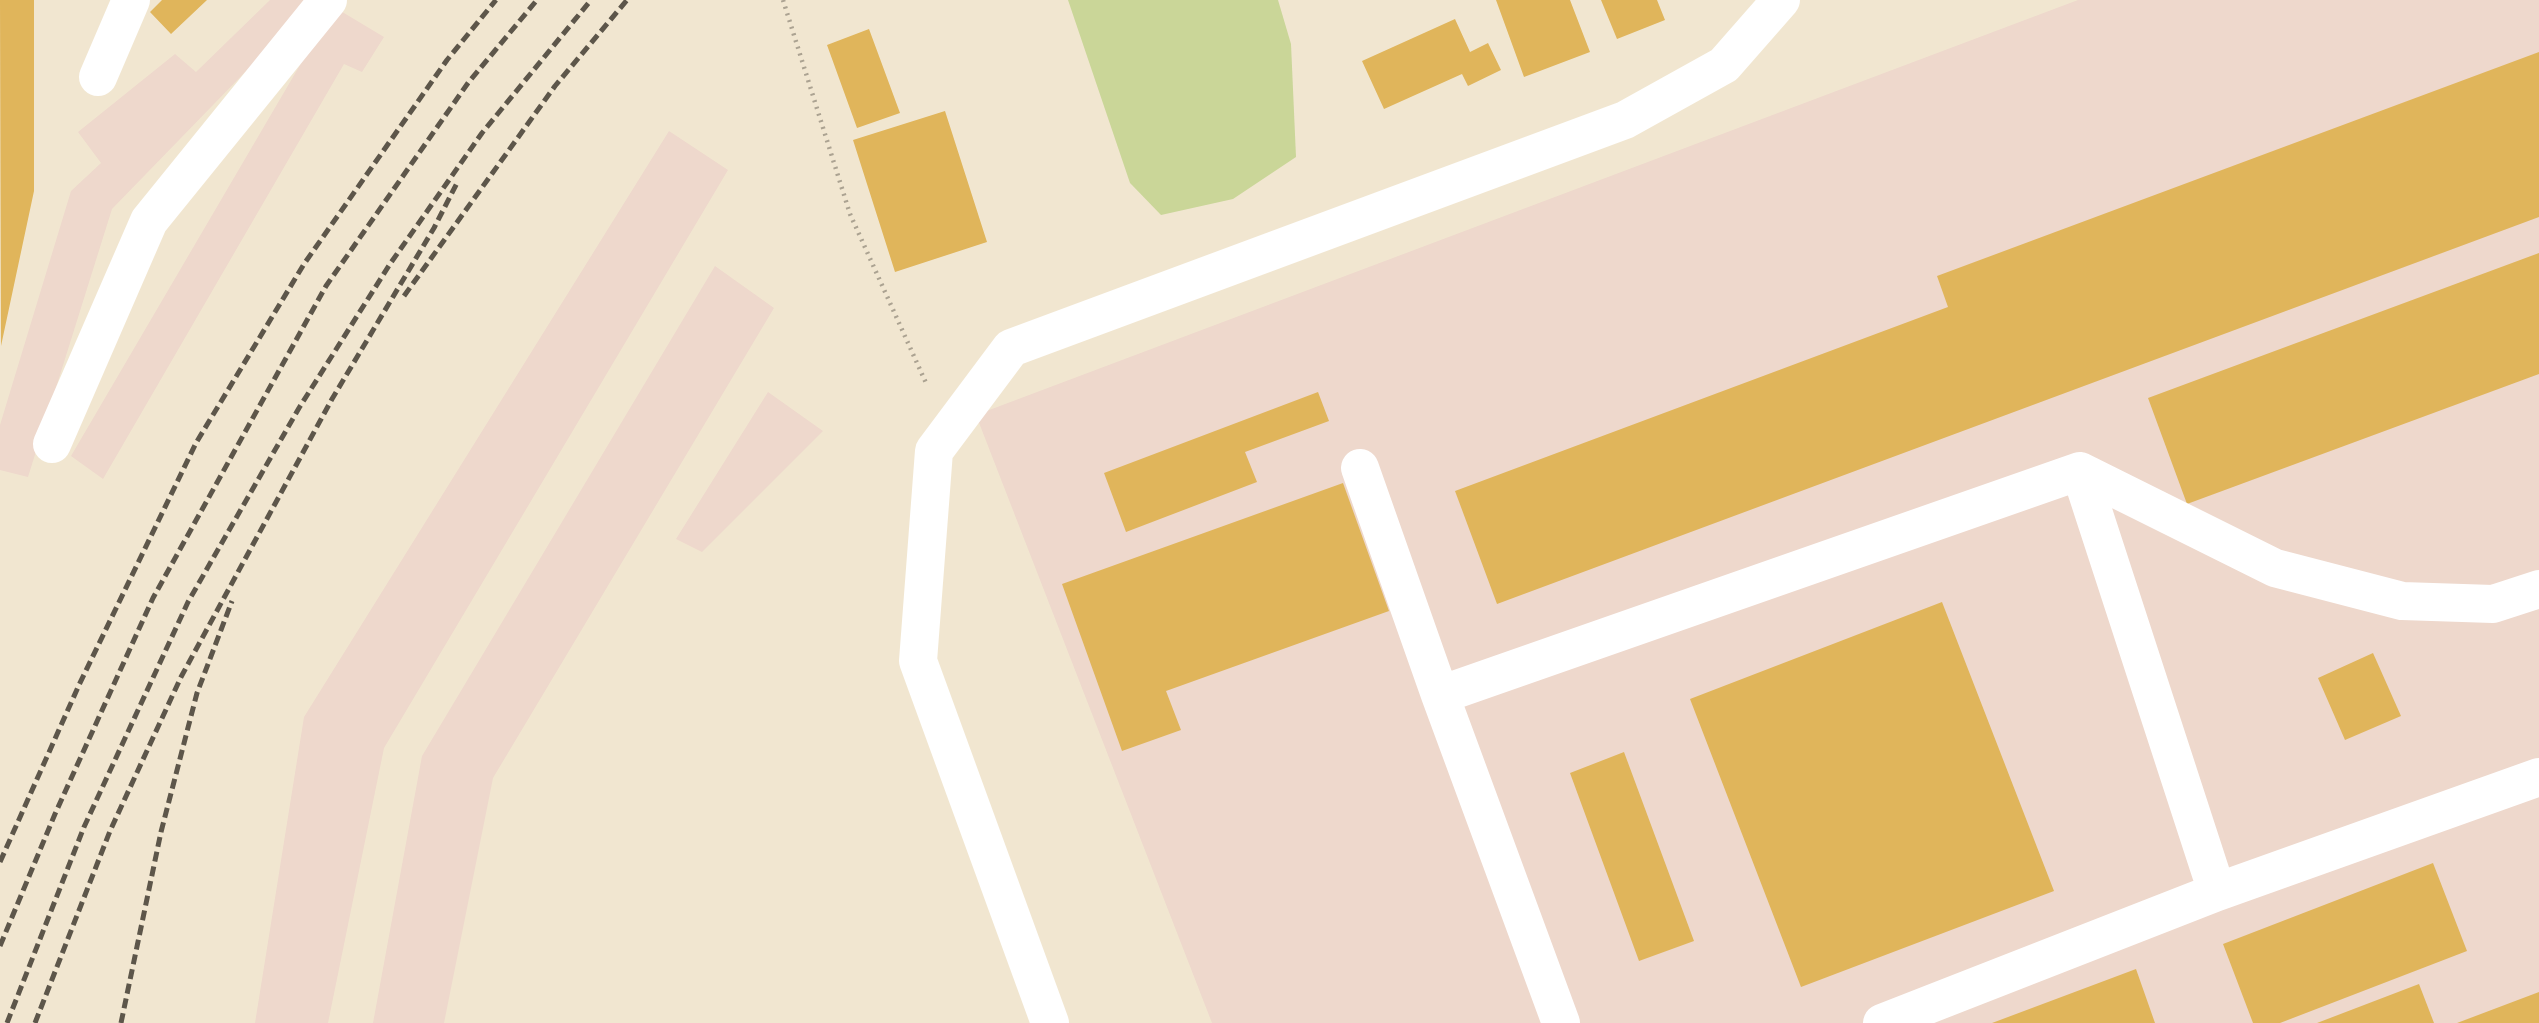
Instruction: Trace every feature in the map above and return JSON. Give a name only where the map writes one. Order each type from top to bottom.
[{"type":"street","points":[[98,77],[131,0]]},
{"type":"street","points":[[52,444],[149,221],[328,0]]},
{"type":"street","points":[[1050,1023],[918,661],[934,451],[1011,348],[1625,120],[1724,65],[1782,0]]},
{"type":"street","points":[[1360,468],[1561,1023]]},
{"type":"street","points":[[1440,695],[2080,471],[2276,568],[2402,601],[2493,604],[2539,589]]},
{"type":"street","points":[[2080,471],[2217,892]]},
{"type":"street","points":[[1882,1023],[2217,892],[2539,777]]},
{"type":"path","points":[[783,0],[850,214],[926,383]]},
{"type":"shaded area","points":[[270,0],[315,0],[112,209],[28,477],[0,470],[0,425],[71,191],[101,163],[78,132],[175,54],[196,72]]},
{"type":"shaded area","points":[[2078,0],[2539,0],[2539,1023],[1212,1023],[976,415]]},
{"type":"shaded area","points":[[334,7],[384,37],[362,72],[344,64],[103,479],[71,456]]},
{"type":"shaded area","points":[[669,131],[728,170],[384,748],[328,1023],[255,1023],[304,717]]},
{"type":"shaded area","points":[[715,266],[774,308],[493,778],[444,1023],[373,1023],[422,756]]},
{"type":"shaded area","points":[[768,392],[823,431],[702,552],[676,539]]},
{"type":"green space","points":[[1068,0],[1278,0],[1291,44],[1296,157],[1233,199],[1161,215],[1130,183]]},
{"type":"building","points":[[0,0],[34,0],[34,191],[1,346]]},
{"type":"building","points":[[162,0],[207,0],[171,34],[150,12]]},
{"type":"building","points":[[1496,0],[1570,0],[1590,52],[1524,77]]},
{"type":"building","points":[[1601,0],[1657,0],[1665,20],[1617,39]]},
{"type":"building","points":[[1455,19],[1470,52],[1488,43],[1501,70],[1468,86],[1462,74],[1384,109],[1362,61]]},
{"type":"building","points":[[869,29],[900,113],[857,128],[827,45]]},
{"type":"building","points":[[2539,52],[2539,217],[1497,604],[1455,491],[1948,307],[1937,276]]},
{"type":"building","points":[[945,111],[987,242],[895,272],[853,140]]},
{"type":"building","points":[[2539,253],[2539,374],[2187,504],[2148,398]]},
{"type":"building","points":[[1318,392],[1329,421],[1245,452],[1257,482],[1126,532],[1104,473]]},
{"type":"building","points":[[1343,483],[1389,611],[1166,691],[1181,730],[1122,751],[1062,584]]},
{"type":"building","points":[[1942,602],[2054,891],[1801,987],[1690,699]]},
{"type":"building","points":[[2373,653],[2401,716],[2345,740],[2318,678]]},
{"type":"building","points":[[1624,752],[1694,941],[1639,961],[1570,773]]},
{"type":"building","points":[[2433,863],[2467,951],[2280,1023],[2253,1023],[2223,944]]},
{"type":"building","points":[[2136,969],[2155,1023],[1992,1023]]},
{"type":"building","points":[[2419,984],[2434,1023],[2317,1023]]},
{"type":"building","points":[[2539,992],[2539,1023],[2457,1023]]},
{"type":"railway","points":[[0,862],[79,685],[196,443],[304,264],[447,60],[496,0]]},
{"type":"railway","points":[[0,946],[55,814],[153,598],[326,286],[468,83],[537,0]]},
{"type":"railway","points":[[7,1023],[84,827],[188,602],[299,408],[390,264],[482,133],[591,0]]},
{"type":"railway","points":[[404,296],[555,86],[627,0]]},
{"type":"railway","points":[[35,1023],[110,831],[181,677],[332,399],[434,228],[457,183]]},
{"type":"railway","points":[[121,1023],[161,832],[197,693],[232,601]]}]
